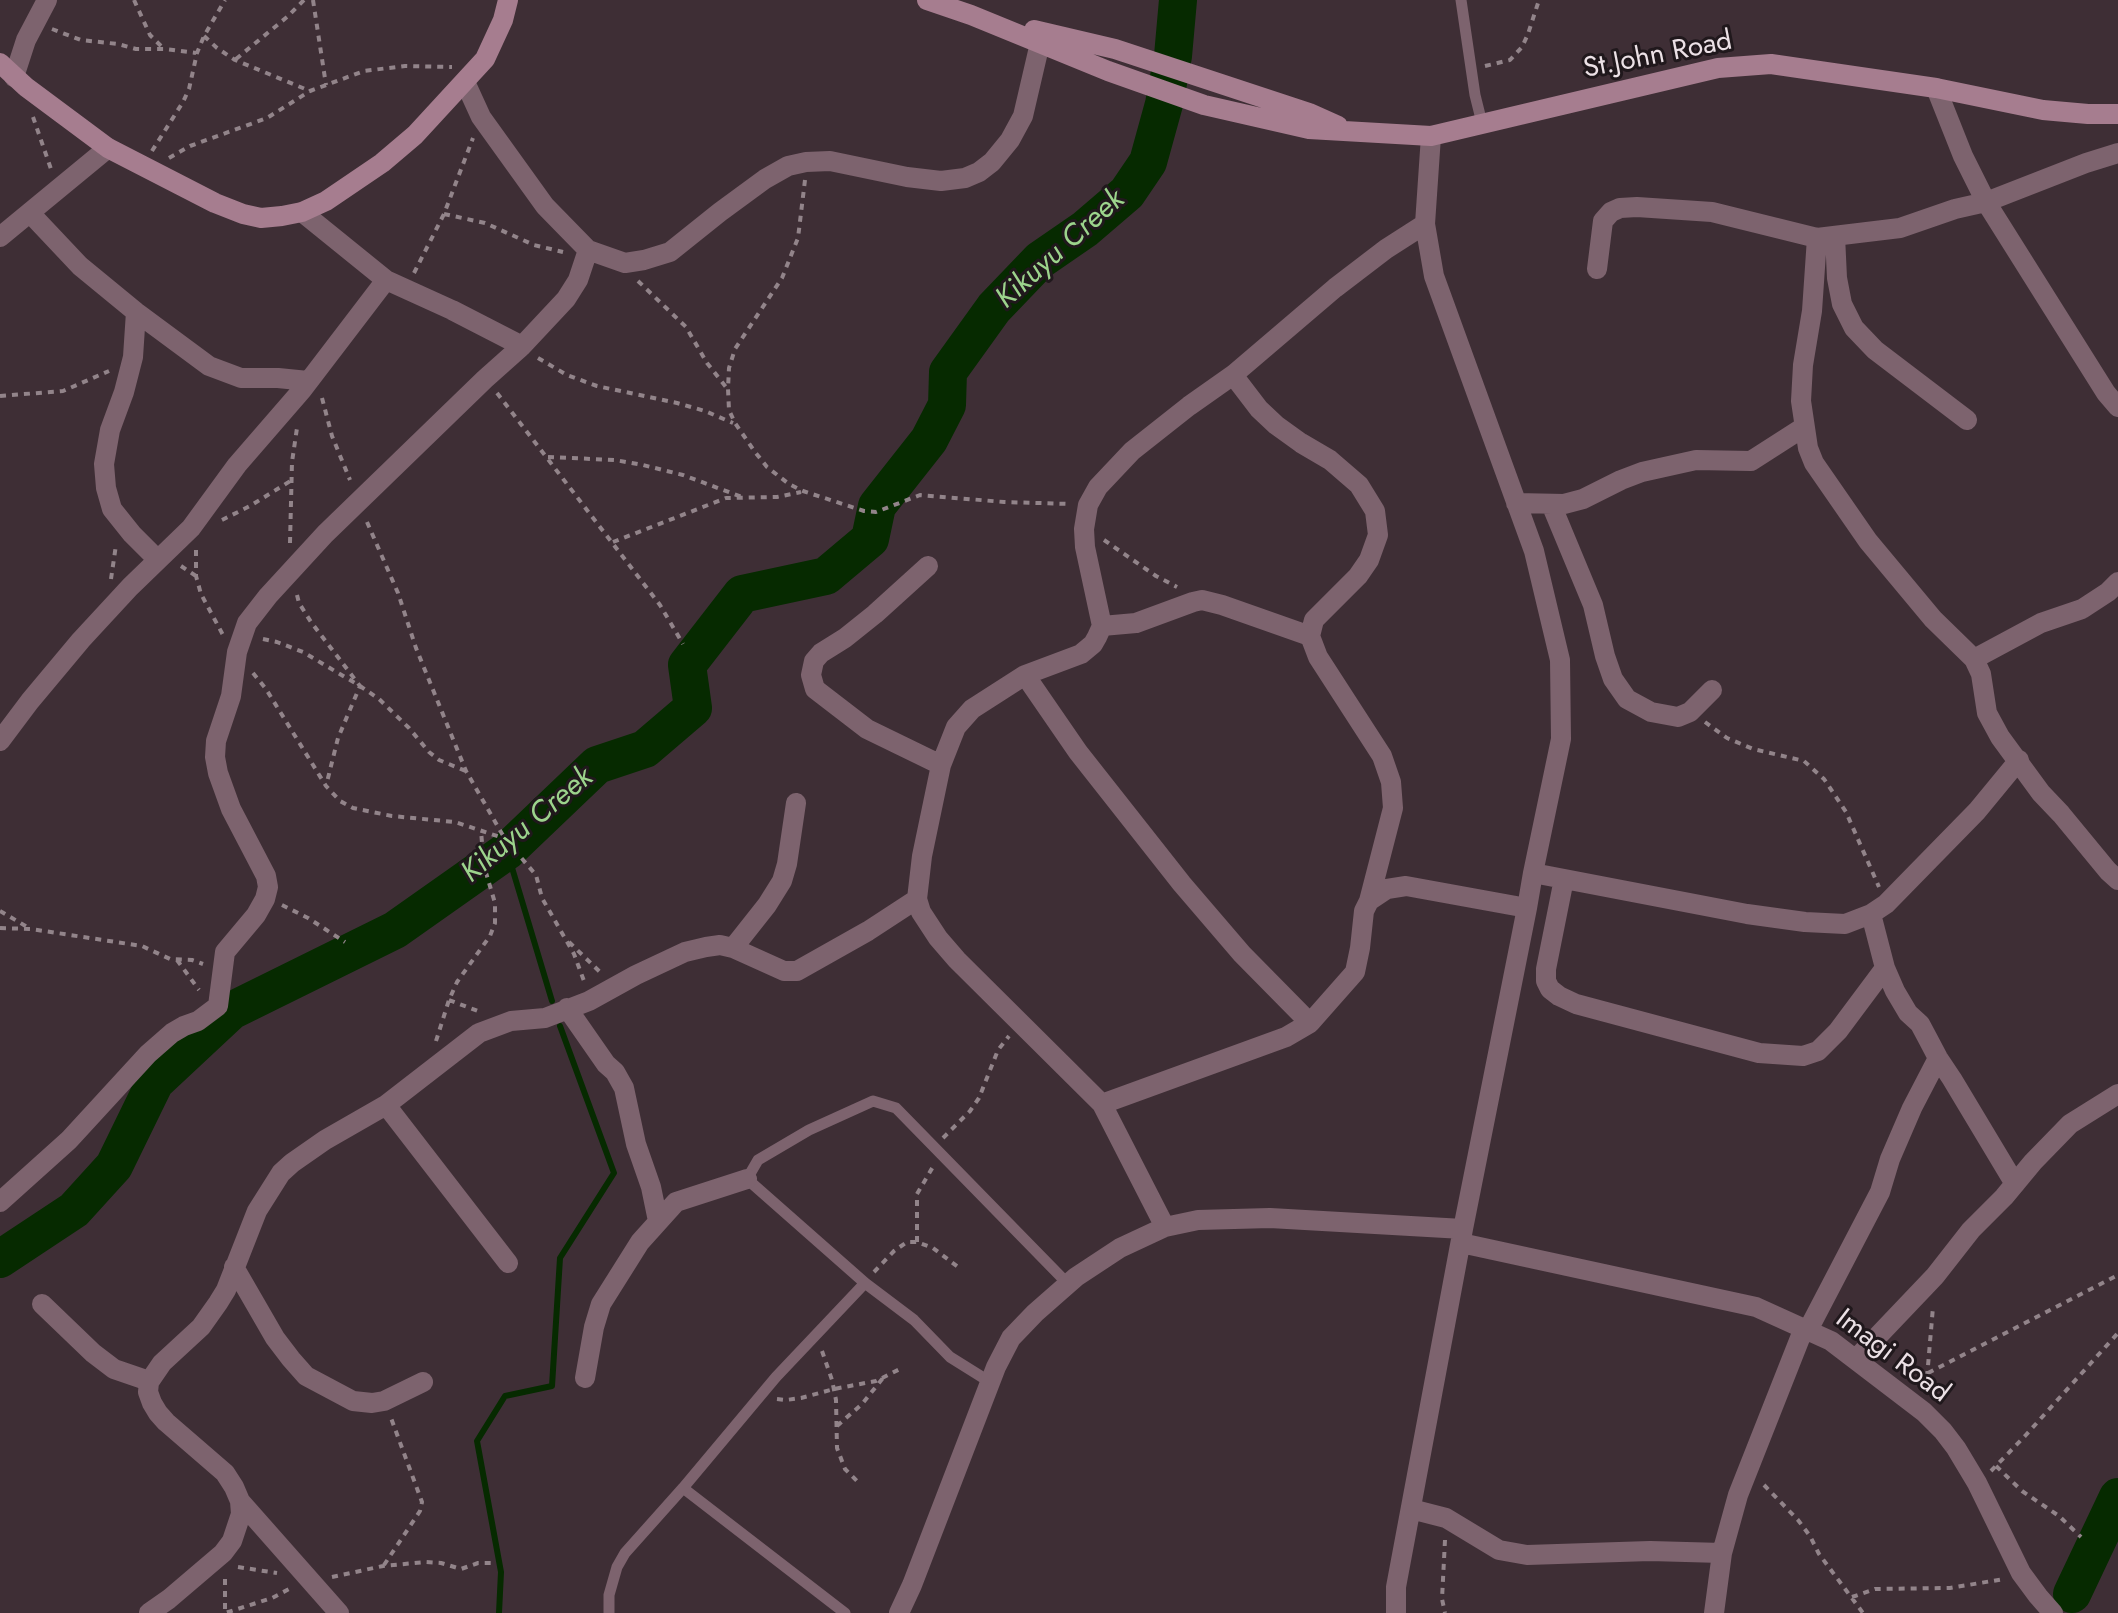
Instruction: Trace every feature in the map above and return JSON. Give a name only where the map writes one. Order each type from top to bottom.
[{"type":"street","points":[[47,0],[26,40],[13,76],[108,148],[215,203],[261,218],[302,212],[326,201],[382,163],[415,135],[472,75],[491,49],[508,0]]},
{"type":"street","points":[[927,0],[971,15],[1115,49],[1309,113],[1354,132]]},
{"type":"street","name":"St.John Road","points":[[971,15],[1108,71],[1204,105],[1309,129],[1431,136],[1718,68],[1771,64],[1936,88],[2043,110],[2118,114]]},
{"type":"street","points":[[472,75],[481,117],[545,206],[587,252],[625,263],[670,252],[765,179],[788,166],[830,161],[941,181],[965,178],[979,172],[1010,140],[1023,116],[1040,43]]},
{"type":"street","points":[[1936,88],[1963,156],[1986,202],[2106,393],[2118,407]]},
{"type":"street","points":[[1396,1613],[1396,1587],[1462,1236],[1561,739],[1560,660],[1534,551],[1434,276],[1425,224],[1431,136]]},
{"type":"street","points":[[0,237],[108,148]]},
{"type":"street","points":[[1597,269],[1603,221],[1620,208],[1712,212],[1826,237],[1900,228],[1986,202],[2118,153]]},
{"type":"street","points":[[302,212],[386,280],[522,346]]},
{"type":"street","points":[[30,213],[80,266],[209,366],[241,378],[308,381]]},
{"type":"street","points":[[1165,1227],[1102,1104],[938,938],[921,912],[917,899],[922,856],[941,765],[950,737],[963,717],[984,700],[1025,675],[1081,654],[1093,644],[1102,626],[1084,529],[1088,505],[1098,487],[1132,451],[1233,375],[1335,288],[1425,224]]},
{"type":"street","points":[[1826,237],[1842,304],[1854,328],[1875,350],[1967,420]]},
{"type":"street","points":[[1826,237],[1803,365],[1801,401],[1808,448],[1814,463],[1868,541],[1933,619],[1974,659],[1981,674],[1987,713],[2000,737],[2041,793],[2118,880]]},
{"type":"street","points":[[0,1202],[69,1140],[148,1054],[172,1033],[198,1021],[220,1002],[225,952],[256,915],[265,899],[268,887],[266,876],[231,809],[215,757],[216,741],[231,696],[239,645],[247,623],[325,534],[522,346],[566,299],[578,280],[587,252]]},
{"type":"street","points":[[0,741],[30,701],[108,611],[196,527],[237,465],[308,381],[386,280]]},
{"type":"street","points":[[136,312],[133,357],[110,430],[104,464],[106,488],[112,509],[158,560]]},
{"type":"street","points":[[1102,1104],[1286,1037],[1310,1023],[1355,972],[1364,911],[1393,808],[1391,782],[1382,756],[1318,657],[1310,636],[1314,620],[1358,576],[1369,560],[1378,535],[1375,511],[1359,485],[1330,460],[1276,425],[1259,409],[1233,375]]},
{"type":"street","points":[[1516,503],[1564,504],[1583,499],[1642,472],[1696,460],[1751,461],[1804,427]]},
{"type":"street","points":[[1551,504],[1593,605],[1613,679],[1627,699],[1651,712],[1678,717],[1690,712],[1712,690]]},
{"type":"street","points":[[928,566],[875,614],[821,653],[814,661],[811,675],[815,689],[867,729],[941,765]]},
{"type":"street","points":[[1974,659],[2041,623],[2082,609],[2115,592]]},
{"type":"street","points":[[1102,626],[1136,623],[1202,600],[1310,636]]},
{"type":"street","points":[[1025,675],[1078,752],[1182,884],[1242,954],[1310,1023]]},
{"type":"street","points":[[1533,873],[1747,914],[1845,924],[1879,909],[1977,811],[2019,760]]},
{"type":"street","points":[[733,948],[782,881],[790,851],[796,803]]},
{"type":"street","points":[[1564,879],[1546,981],[1559,996],[1576,1004],[1759,1053],[1803,1056],[1818,1051],[1838,1031],[1885,968]]},
{"type":"street","points":[[1369,901],[1387,889],[1406,886],[1527,908]]},
{"type":"street","points":[[339,1613],[240,1501],[225,1473],[158,1413],[148,1392],[149,1381],[162,1363],[201,1327],[226,1290],[257,1211],[281,1173],[315,1146],[386,1105],[479,1033],[511,1021],[545,1018],[589,1001],[685,952],[720,945],[784,971],[797,971],[917,899]]},
{"type":"street","points":[[1879,909],[1885,968],[1895,991],[1908,1013],[1920,1024],[2015,1184]]},
{"type":"street","points":[[567,1008],[624,1088],[658,1221]]},
{"type":"street","points":[[1714,1613],[1722,1553],[1748,1469],[1806,1329],[1880,1192],[1895,1146],[1938,1058]]},
{"type":"street","points":[[1856,1359],[1935,1276],[1971,1230],[2070,1124],[2118,1094]]},
{"type":"street","points":[[386,1105],[508,1263]]},
{"type":"street","points":[[585,1378],[601,1304],[640,1242],[676,1202],[747,1179]]},
{"type":"street","name":"Imagi Road","points":[[899,1613],[990,1382],[1011,1338],[1068,1284],[1120,1248],[1165,1227],[1198,1220],[1270,1218],[1462,1236],[1756,1307],[1831,1341],[1924,1412],[1943,1431],[1977,1483],[2021,1573],[2053,1613]]},
{"type":"street","points":[[234,1267],[275,1338],[306,1376],[353,1401],[372,1403],[384,1401],[423,1382]]},
{"type":"street","points":[[42,1304],[114,1369],[149,1381]]},
{"type":"street","points":[[149,1613],[216,1567],[232,1541],[241,1514],[240,1501]]},
{"type":"street","points":[[1411,1509],[1446,1518],[1499,1550],[1527,1555],[1650,1551],[1722,1553]]},
{"type":"lane","points":[[1461,0],[1482,123]]},
{"type":"lane","points":[[990,1382],[950,1357],[914,1320],[865,1283],[747,1179],[758,1160],[809,1130],[873,1101],[896,1108],[1068,1284]]},
{"type":"lane","points":[[609,1613],[609,1595],[617,1567],[625,1553],[763,1393],[865,1283]]},
{"type":"lane","points":[[683,1488],[845,1613]]},
{"type":"path","points":[[134,0],[150,35],[165,49]]},
{"type":"path","points":[[147,168],[183,102],[204,36],[225,0]]},
{"type":"path","points":[[235,60],[304,0]]},
{"type":"path","points":[[313,0],[326,85]]},
{"type":"path","points":[[1472,70],[1510,60],[1522,47],[1539,0]]},
{"type":"path","points":[[35,23],[81,40],[136,49],[197,53]]},
{"type":"path","points":[[204,36],[235,60],[310,91]]},
{"type":"path","points":[[147,168],[190,146],[267,118],[310,91],[364,71],[392,68],[472,75]]},
{"type":"path","points":[[13,76],[33,118],[58,189]]},
{"type":"path","points":[[406,289],[444,214],[481,117]]},
{"type":"path","points":[[806,162],[805,195],[798,238],[782,278],[735,349],[729,368],[729,410],[767,467],[803,491],[864,511],[876,512],[920,495],[1088,505]]},
{"type":"path","points":[[444,214],[498,228],[551,250],[587,252]]},
{"type":"path","points":[[625,263],[634,277],[686,327],[707,363],[728,389]]},
{"type":"path","points":[[522,346],[544,363],[597,386],[705,411],[735,423]]},
{"type":"path","points":[[0,396],[63,391],[96,378],[133,357]]},
{"type":"path","points":[[485,379],[613,542],[660,605],[683,644]]},
{"type":"path","points":[[308,381],[292,462],[290,572],[299,603],[360,686]]},
{"type":"path","points":[[308,381],[398,593],[416,648],[466,771],[505,839],[536,875],[542,898],[583,975],[589,1001]]},
{"type":"path","points":[[548,457],[615,460],[643,465],[683,475],[742,497]]},
{"type":"path","points":[[292,480],[250,506],[217,522],[196,527],[196,576],[201,594],[223,635],[239,645],[326,786],[340,801],[353,808],[392,816],[455,822],[505,839]]},
{"type":"path","points":[[613,542],[726,498],[777,497],[803,491]]},
{"type":"path","points":[[108,611],[120,518]]},
{"type":"path","points":[[1084,529],[1120,549],[1156,576],[1202,600]]},
{"type":"path","points":[[239,645],[277,642],[303,652],[379,699],[439,760],[466,771]]},
{"type":"path","points":[[326,786],[338,738],[360,686]]},
{"type":"path","points":[[1690,712],[1727,738],[1753,749],[1804,761],[1824,779],[1846,812],[1879,909]]},
{"type":"path","points":[[431,1071],[436,1041],[449,1000],[495,923],[495,903],[484,866],[481,830]]},
{"type":"path","points":[[265,899],[308,918],[345,942]]},
{"type":"path","points":[[0,911],[31,929]]},
{"type":"path","points":[[0,928],[31,929],[142,946],[177,960],[192,960],[224,971]]},
{"type":"path","points":[[563,936],[617,987]]},
{"type":"path","points":[[177,960],[212,1011]]},
{"type":"path","points":[[917,1242],[917,1194],[920,1186],[934,1167],[945,1134],[979,1098],[998,1050],[1020,1022]]},
{"type":"path","points":[[865,1283],[894,1251],[907,1242],[933,1248],[958,1267]]},
{"type":"path","points":[[1928,1373],[2118,1275]]},
{"type":"path","points":[[1924,1412],[1935,1276]]},
{"type":"path","points":[[1977,1483],[2118,1333]]},
{"type":"path","points":[[817,1334],[836,1400],[837,1448],[845,1469],[858,1482]]},
{"type":"path","points":[[763,1393],[786,1400],[876,1381],[902,1368]]},
{"type":"path","points":[[836,1427],[862,1404],[885,1376]]},
{"type":"path","points":[[383,1566],[420,1511],[422,1502],[384,1401]]},
{"type":"path","points":[[1996,1466],[2022,1491],[2059,1516],[2081,1537]]},
{"type":"path","points":[[1748,1469],[1798,1520],[1863,1613]]},
{"type":"path","points":[[1445,1613],[1442,1599],[1446,1518]]},
{"type":"path","points":[[306,1576],[272,1598],[225,1613],[226,1587],[216,1567],[243,1567],[268,1573],[306,1576],[426,1562],[465,1569],[478,1563],[493,1563]]},
{"type":"path","points":[[1852,1597],[1875,1589],[1950,1588],[2021,1573]]},
{"type":"waterway","name":"Kikuyu Creek","points":[[0,1259],[74,1210],[114,1166],[155,1082],[231,1011],[395,930],[507,851],[597,765],[645,749],[693,708],[687,665],[742,594],[826,576],[870,539],[877,506],[929,440],[947,405],[948,372],[994,308],[1040,260],[1085,229],[1127,193],[1148,162],[1173,56],[1178,0]]},
{"type":"waterway","points":[[507,851],[552,1001]]},
{"type":"waterway","points":[[499,1613],[501,1572],[477,1441],[505,1396],[552,1386],[560,1258],[614,1173],[560,1026]]},
{"type":"waterway","points":[[2072,1594],[2118,1497]]}]
